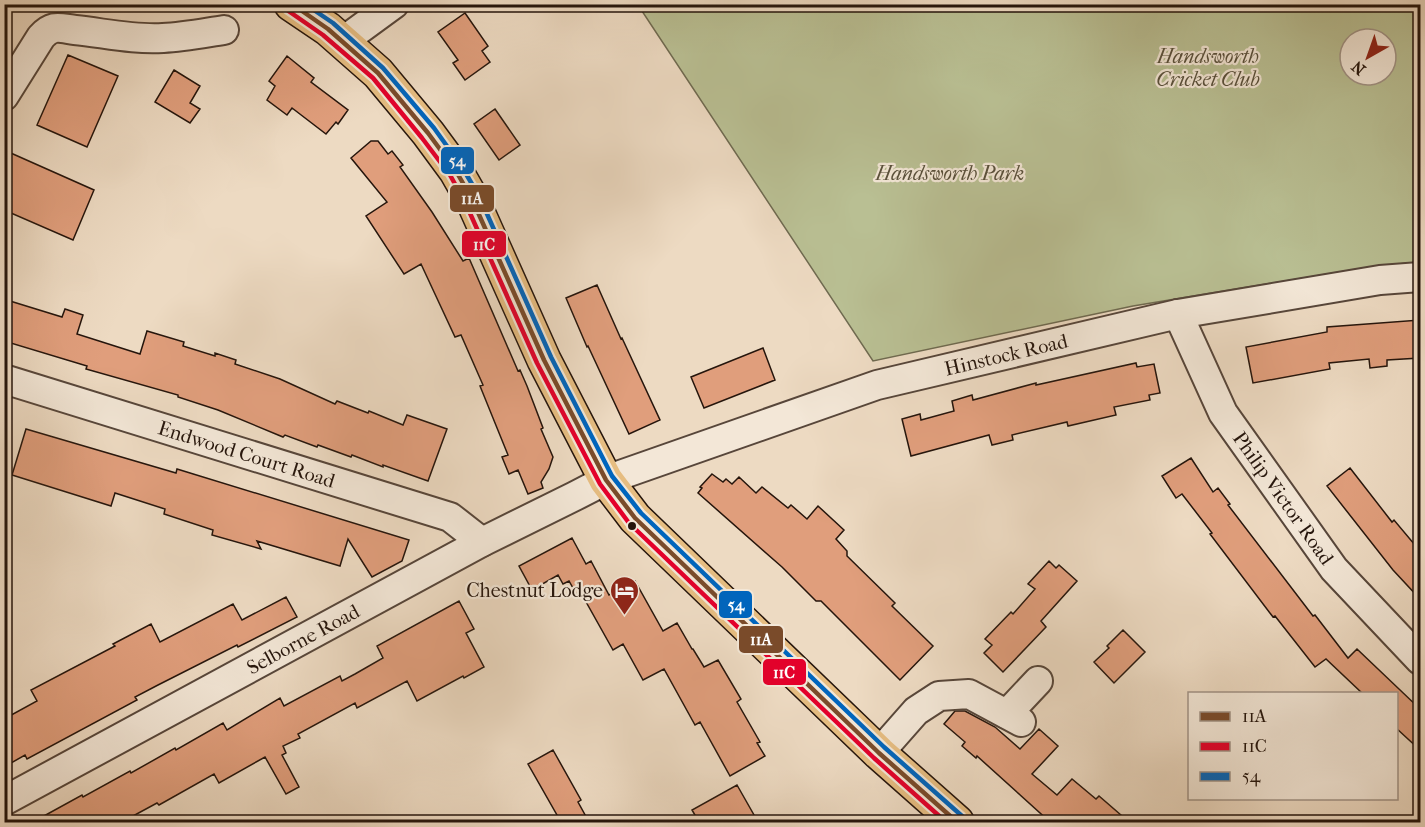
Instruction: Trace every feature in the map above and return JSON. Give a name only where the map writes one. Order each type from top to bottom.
[{"type":"main road","points":[[291,4],[328,29],[378,73],[456,171],[472,199],[544,360],[606,480],[635,518],[879,753],[957,822]]},
{"type":"street","points":[[342,42],[394,4]]},
{"type":"street","points":[[4,96],[41,37],[48,30],[56,27],[108,35],[162,38],[224,30]]},
{"type":"street","name":"Hinstock Road","points":[[606,480],[877,385],[1178,314],[1380,280],[1420,276]]},
{"type":"street","name":"Philip Victor Road","points":[[1178,314],[1223,413],[1334,569],[1420,660]]},
{"type":"street","name":"Endwood Court Road","points":[[4,379],[450,517],[482,542]]},
{"type":"street","name":"Selborne Road","points":[[4,801],[482,542],[606,480]]},
{"type":"street","points":[[879,753],[916,711],[939,696],[969,694],[1014,718],[1038,681]]},
{"type":"green space","name":"Handsworth Park","points":[[638,5],[1420,5],[1420,262],[1376,266],[1133,306],[873,361]]},
{"type":"building","points":[[465,13],[488,46],[482,51],[490,62],[465,80],[453,63],[458,60],[438,32]]},
{"type":"building","points":[[68,55],[118,76],[87,147],[37,125]]},
{"type":"building","points":[[287,56],[314,78],[311,82],[348,110],[338,124],[336,122],[326,134],[292,108],[287,115],[267,100],[275,86],[269,81]]},
{"type":"building","points":[[174,70],[200,86],[190,103],[200,109],[190,123],[155,102]]},
{"type":"building","points":[[495,109],[520,145],[499,160],[474,124]]},
{"type":"building","points":[[371,141],[378,141],[388,154],[392,151],[403,165],[400,167],[463,261],[469,258],[518,371],[520,370],[527,386],[553,457],[541,482],[543,488],[528,494],[518,470],[509,474],[502,457],[508,455],[480,386],[483,385],[461,335],[455,337],[421,264],[404,274],[366,216],[387,202],[351,158]]},
{"type":"building","points":[[4,150],[94,190],[73,240],[4,210]]},
{"type":"building","points":[[597,285],[660,420],[629,434],[566,298]]},
{"type":"building","points":[[10,301],[62,317],[65,309],[83,315],[77,334],[140,354],[147,331],[184,342],[183,346],[236,360],[235,364],[280,379],[335,404],[337,401],[403,425],[407,415],[447,429],[428,481],[352,455],[351,457],[318,445],[317,447],[285,435],[283,437],[218,410],[178,397],[178,395],[86,369],[87,366],[4,341],[4,321]]},
{"type":"building","points":[[1420,320],[1420,358],[1387,360],[1387,366],[1370,368],[1369,359],[1329,363],[1330,369],[1253,383],[1246,347],[1327,332],[1327,327]]},
{"type":"building","points":[[763,348],[775,380],[704,408],[691,377]]},
{"type":"building","points":[[1136,363],[1137,367],[1154,364],[1160,393],[1149,395],[1150,400],[1114,407],[1116,415],[1068,426],[1067,422],[1012,435],[1013,440],[992,445],[989,435],[911,456],[902,419],[920,414],[921,420],[954,411],[952,401],[972,395],[973,400],[1036,383],[1036,385]]},
{"type":"building","points":[[26,429],[176,473],[177,469],[409,540],[402,561],[372,577],[348,539],[340,566],[257,541],[261,549],[212,535],[213,530],[164,514],[165,509],[115,493],[111,506],[12,475]]},
{"type":"building","points":[[1191,458],[1213,492],[1218,488],[1230,504],[1228,505],[1348,658],[1357,649],[1420,709],[1420,750],[1398,730],[1398,692],[1361,692],[1326,659],[1315,667],[1275,616],[1273,617],[1182,494],[1176,498],[1162,476]]},
{"type":"building","points":[[1350,468],[1392,522],[1394,520],[1420,551],[1420,599],[1393,570],[1327,486]]},
{"type":"building","points":[[712,474],[723,482],[726,479],[732,484],[739,477],[756,493],[762,487],[788,508],[791,505],[807,519],[818,506],[844,530],[836,539],[847,551],[847,556],[895,603],[892,606],[933,646],[900,680],[821,601],[816,601],[782,567],[698,493],[702,488],[700,487]]},
{"type":"building","points":[[572,538],[586,564],[591,561],[609,595],[635,581],[663,631],[677,623],[704,667],[718,660],[741,699],[737,702],[760,742],[757,743],[765,756],[730,776],[700,722],[695,725],[664,669],[643,680],[623,644],[613,650],[581,593],[577,595],[569,581],[563,584],[558,575],[532,590],[519,566]]},
{"type":"building","points":[[1049,561],[1056,568],[1059,565],[1077,581],[1041,621],[1046,627],[1003,672],[984,653],[992,645],[985,639],[1011,612],[1013,614],[1035,589],[1028,584]]},
{"type":"building","points":[[286,597],[297,617],[135,697],[137,700],[27,759],[25,755],[4,767],[4,719],[37,701],[31,690],[115,646],[113,644],[151,624],[160,642],[233,604],[242,620]]},
{"type":"building","points":[[459,601],[474,629],[466,633],[484,667],[417,701],[407,681],[357,708],[355,703],[298,734],[300,738],[283,746],[286,753],[282,755],[299,787],[286,794],[265,757],[219,783],[214,774],[159,805],[157,803],[122,822],[33,822],[130,771],[131,773],[175,748],[176,750],[223,723],[227,730],[280,698],[284,706],[340,676],[342,681],[383,658],[377,646]]},
{"type":"building","points":[[1123,630],[1145,652],[1114,683],[1094,662]]},
{"type":"building","points":[[955,711],[965,711],[995,727],[1020,749],[1039,729],[1058,746],[1032,774],[1057,795],[1072,779],[1096,799],[1099,796],[1129,822],[1050,822],[977,756],[976,758],[962,746],[965,742],[944,724]]},
{"type":"building","points":[[553,750],[581,800],[578,802],[589,822],[561,822],[528,764]]},
{"type":"building","points":[[737,785],[758,822],[699,822],[692,810]]},
{"type":"transit line","name":"11A","points":[[292,4],[328,29],[378,73],[456,171],[472,199],[544,360],[606,480],[635,518],[879,753],[957,822]]},
{"type":"transit line","name":"54","points":[[305,4],[333,23],[383,68],[434,128],[462,167],[479,196],[551,357],[612,476],[641,513],[884,747],[962,816]]},
{"type":"transit line","name":"11C","points":[[287,10],[323,35],[373,78],[450,175],[465,202],[537,363],[600,484],[629,523],[874,758],[946,822]]},
{"type":"place","name":"Chestnut Lodge","points":[[624,616]]},
{"type":"park label","name":"Handsworth Cricket Club","points":[[1208,68]]}]
